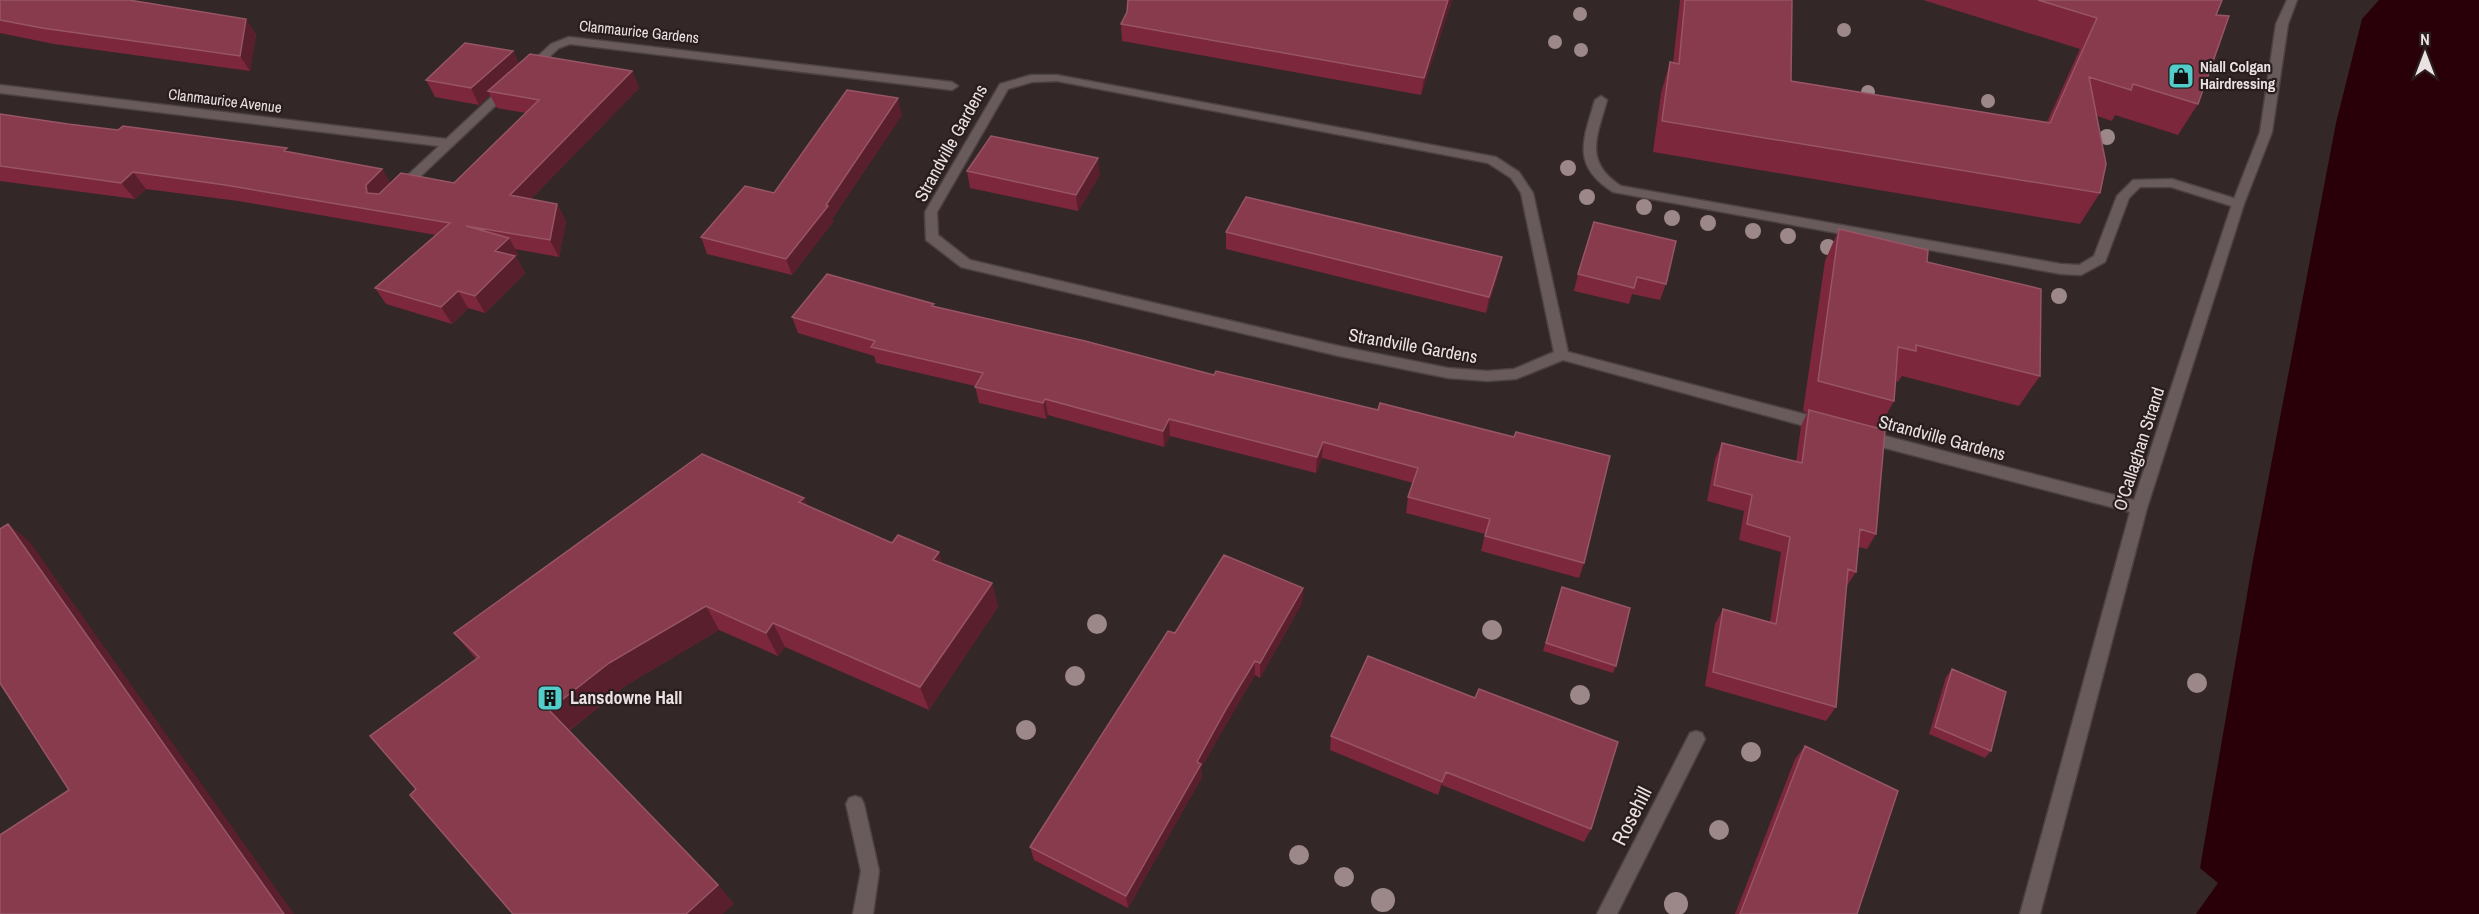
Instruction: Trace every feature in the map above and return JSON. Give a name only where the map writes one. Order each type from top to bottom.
[{"type":"street","name":"O'Callaghan Strand","points":[[2030,914],[2139,508],[2238,204],[2266,132],[2282,24],[2292,0]]},
{"type":"street","name":"Clanmaurice Gardens","points":[[392,197],[447,143],[555,46],[569,40],[952,86]]},
{"type":"street","name":"Strandville Gardens","points":[[1562,355],[1527,193],[1515,175],[1492,160],[1057,78],[1031,79],[1004,87],[931,212],[931,237],[966,264],[1339,351],[1448,373],[1486,376],[1516,374],[1562,355],[2139,508]]},
{"type":"street","name":"Clanmaurice Avenue","points":[[0,89],[447,143]]},
{"type":"street","points":[[1601,100],[1587,152],[1591,168],[1602,181],[1617,189],[2061,269],[2081,270],[2100,259],[2123,196],[2137,183],[2172,183],[2238,204]]},
{"type":"street","name":"Rosehill","points":[[1607,914],[1696,739]]},
{"type":"street","points":[[855,804],[870,871],[863,914]]},
{"type":"shaded area","points":[[2379,0],[2479,0],[2479,914],[2196,914],[2218,883],[2200,868],[2253,560],[2336,123],[2362,19]]},
{"type":"building","points":[[0,0],[129,0],[246,19],[240,56],[0,20]]},
{"type":"building","points":[[1128,0],[1448,0],[1424,78],[1121,24],[1127,12]]},
{"type":"building","points":[[1685,0],[1792,0],[1791,81],[2050,123],[2097,18],[2038,0],[2222,0],[2216,15],[2229,16],[2198,104],[2133,84],[2131,90],[2089,77],[2106,164],[2100,193],[1662,121],[1670,62],[1679,64]]},
{"type":"building","points":[[465,43],[513,51],[471,88],[426,80]]},
{"type":"building","points":[[530,54],[632,71],[510,195],[557,204],[550,240],[466,226],[509,238],[495,251],[515,256],[475,296],[458,291],[441,307],[375,288],[450,223],[133,172],[121,183],[0,166],[0,114],[118,130],[123,126],[287,148],[284,151],[382,169],[366,185],[367,193],[379,194],[401,173],[454,183],[539,100],[488,91]]},
{"type":"building","points":[[847,90],[898,98],[826,205],[828,206],[786,259],[701,237],[745,186],[774,193]]},
{"type":"building","points":[[991,136],[1098,158],[1076,195],[967,171]]},
{"type":"building","points":[[1246,197],[1502,257],[1489,297],[1226,232]]},
{"type":"building","points":[[1594,222],[1676,241],[1666,284],[1637,277],[1634,288],[1578,274]]},
{"type":"building","points":[[1839,229],[1928,250],[1927,262],[2041,289],[2040,376],[1916,345],[1916,351],[1898,347],[1894,401],[1818,381]]},
{"type":"building","points":[[827,274],[934,304],[932,306],[1085,341],[1214,375],[1216,371],[1378,410],[1380,403],[1514,437],[1516,432],[1610,456],[1584,563],[1485,536],[1490,519],[1408,497],[1418,468],[1323,442],[1317,457],[1169,419],[1163,431],[1045,399],[1043,403],[975,387],[983,373],[871,347],[875,341],[792,317]]},
{"type":"building","points":[[1809,410],[1885,430],[1876,534],[1860,529],[1856,572],[1848,569],[1836,707],[1713,672],[1723,609],[1776,624],[1790,537],[1747,524],[1752,495],[1714,485],[1722,443],[1802,463]]},
{"type":"building","name":"Lansdowne Hall","points":[[702,454],[804,498],[799,502],[892,543],[898,535],[939,552],[933,560],[992,583],[920,687],[773,623],[766,633],[706,606],[609,663],[549,710],[718,885],[686,914],[513,914],[410,795],[416,789],[370,736],[479,657],[454,633]]},
{"type":"building","points":[[8,524],[284,914],[0,914],[0,835],[69,790],[0,683],[0,529]]},
{"type":"building","points":[[1224,555],[1303,588],[1260,663],[1255,661],[1227,707],[1197,762],[1201,764],[1126,896],[1030,847],[1168,631],[1175,633]]},
{"type":"building","points":[[1562,587],[1630,608],[1616,666],[1546,643]]},
{"type":"building","points":[[1368,656],[1475,698],[1479,689],[1618,742],[1591,829],[1446,772],[1442,782],[1331,736]]},
{"type":"building","points":[[1952,669],[2006,692],[1991,751],[1935,727]]},
{"type":"building","points":[[1805,746],[1898,791],[1857,914],[1740,914]]},
{"type":"place","name":"Niall Colgan Hairdressing","points":[[2181,76]]},
{"type":"place","name":"Lansdowne Hall","points":[[550,698]]}]
